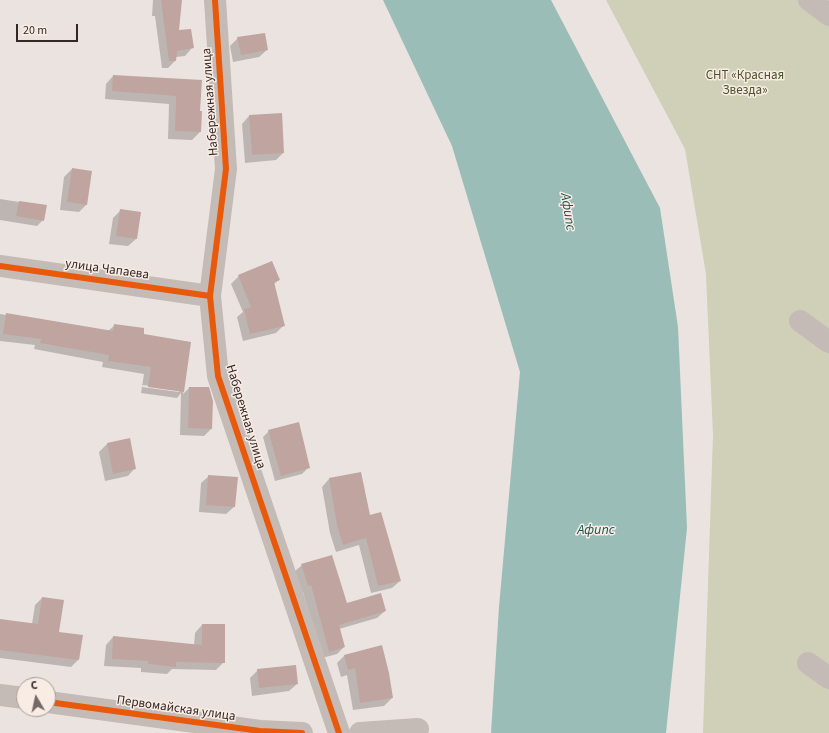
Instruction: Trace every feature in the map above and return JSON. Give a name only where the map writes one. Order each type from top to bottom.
[{"type":"street","name":"Набережная улица","points":[[215,0],[226,168],[210,296],[218,376],[339,733]]},
{"type":"street","points":[[809,0],[829,15]]},
{"type":"street","name":"улица Чапаева","points":[[0,266],[210,296]]},
{"type":"street","points":[[800,321],[829,342]]},
{"type":"street","points":[[808,662],[829,678]]},
{"type":"street","points":[[0,695],[16,697]]},
{"type":"street","name":"Первомайская улица","points":[[56,703],[260,731],[302,733]]},
{"type":"street","points":[[360,733],[418,729]]},
{"type":"green space","name":"СНТ «Красная Звезда»","points":[[606,0],[829,0],[829,733],[703,733],[713,435],[706,274],[685,149]]},
{"type":"water","name":"Афипс","points":[[383,0],[551,0],[660,208],[678,327],[687,528],[666,733],[491,733],[499,607],[520,372],[452,146]]},
{"type":"building","points":[[161,0],[182,0],[179,30],[191,29],[194,48],[177,51],[176,61],[169,61]]},
{"type":"building","points":[[265,33],[268,50],[241,55],[237,37]]},
{"type":"building","points":[[113,75],[202,80],[200,111],[202,111],[201,132],[175,131],[176,96],[112,91]]},
{"type":"building","points":[[282,113],[284,153],[252,155],[249,115]]},
{"type":"building","points":[[72,168],[92,171],[87,205],[67,202]]},
{"type":"building","points":[[19,201],[47,205],[44,221],[16,216]]},
{"type":"building","points":[[120,209],[141,212],[137,239],[116,236]]},
{"type":"building","points":[[272,261],[280,280],[274,282],[285,326],[250,334],[244,309],[251,307],[238,275]]},
{"type":"building","points":[[6,313],[113,331],[114,324],[144,328],[144,334],[191,342],[184,392],[148,387],[151,367],[108,361],[109,355],[40,343],[41,339],[3,334]]},
{"type":"building","points":[[189,387],[209,387],[213,401],[212,429],[188,428]]},
{"type":"building","points":[[299,422],[310,468],[281,476],[268,430]]},
{"type":"building","points":[[130,438],[136,469],[113,474],[107,443]]},
{"type":"building","points":[[361,472],[370,515],[381,512],[401,581],[378,586],[366,538],[343,545],[337,525],[329,478]]},
{"type":"building","points":[[208,475],[238,477],[235,507],[206,505]]},
{"type":"building","points":[[332,555],[347,603],[381,593],[386,611],[339,625],[345,647],[329,652],[311,585],[308,586],[301,564]]},
{"type":"building","points":[[42,597],[64,600],[59,632],[83,635],[79,660],[0,650],[0,619],[38,624]]},
{"type":"building","points":[[202,624],[225,624],[225,663],[176,662],[176,667],[148,664],[148,661],[112,659],[113,636],[202,645]]},
{"type":"building","points":[[382,645],[393,698],[360,703],[355,668],[348,670],[344,655]]},
{"type":"building","points":[[296,665],[298,684],[259,688],[257,669]]},
{"type":"cycle path","points":[[215,0],[226,169],[210,296],[218,376],[339,733]]},
{"type":"cycle path","points":[[0,266],[210,296]]},
{"type":"cycle path","points":[[56,703],[260,731],[302,733]]}]
